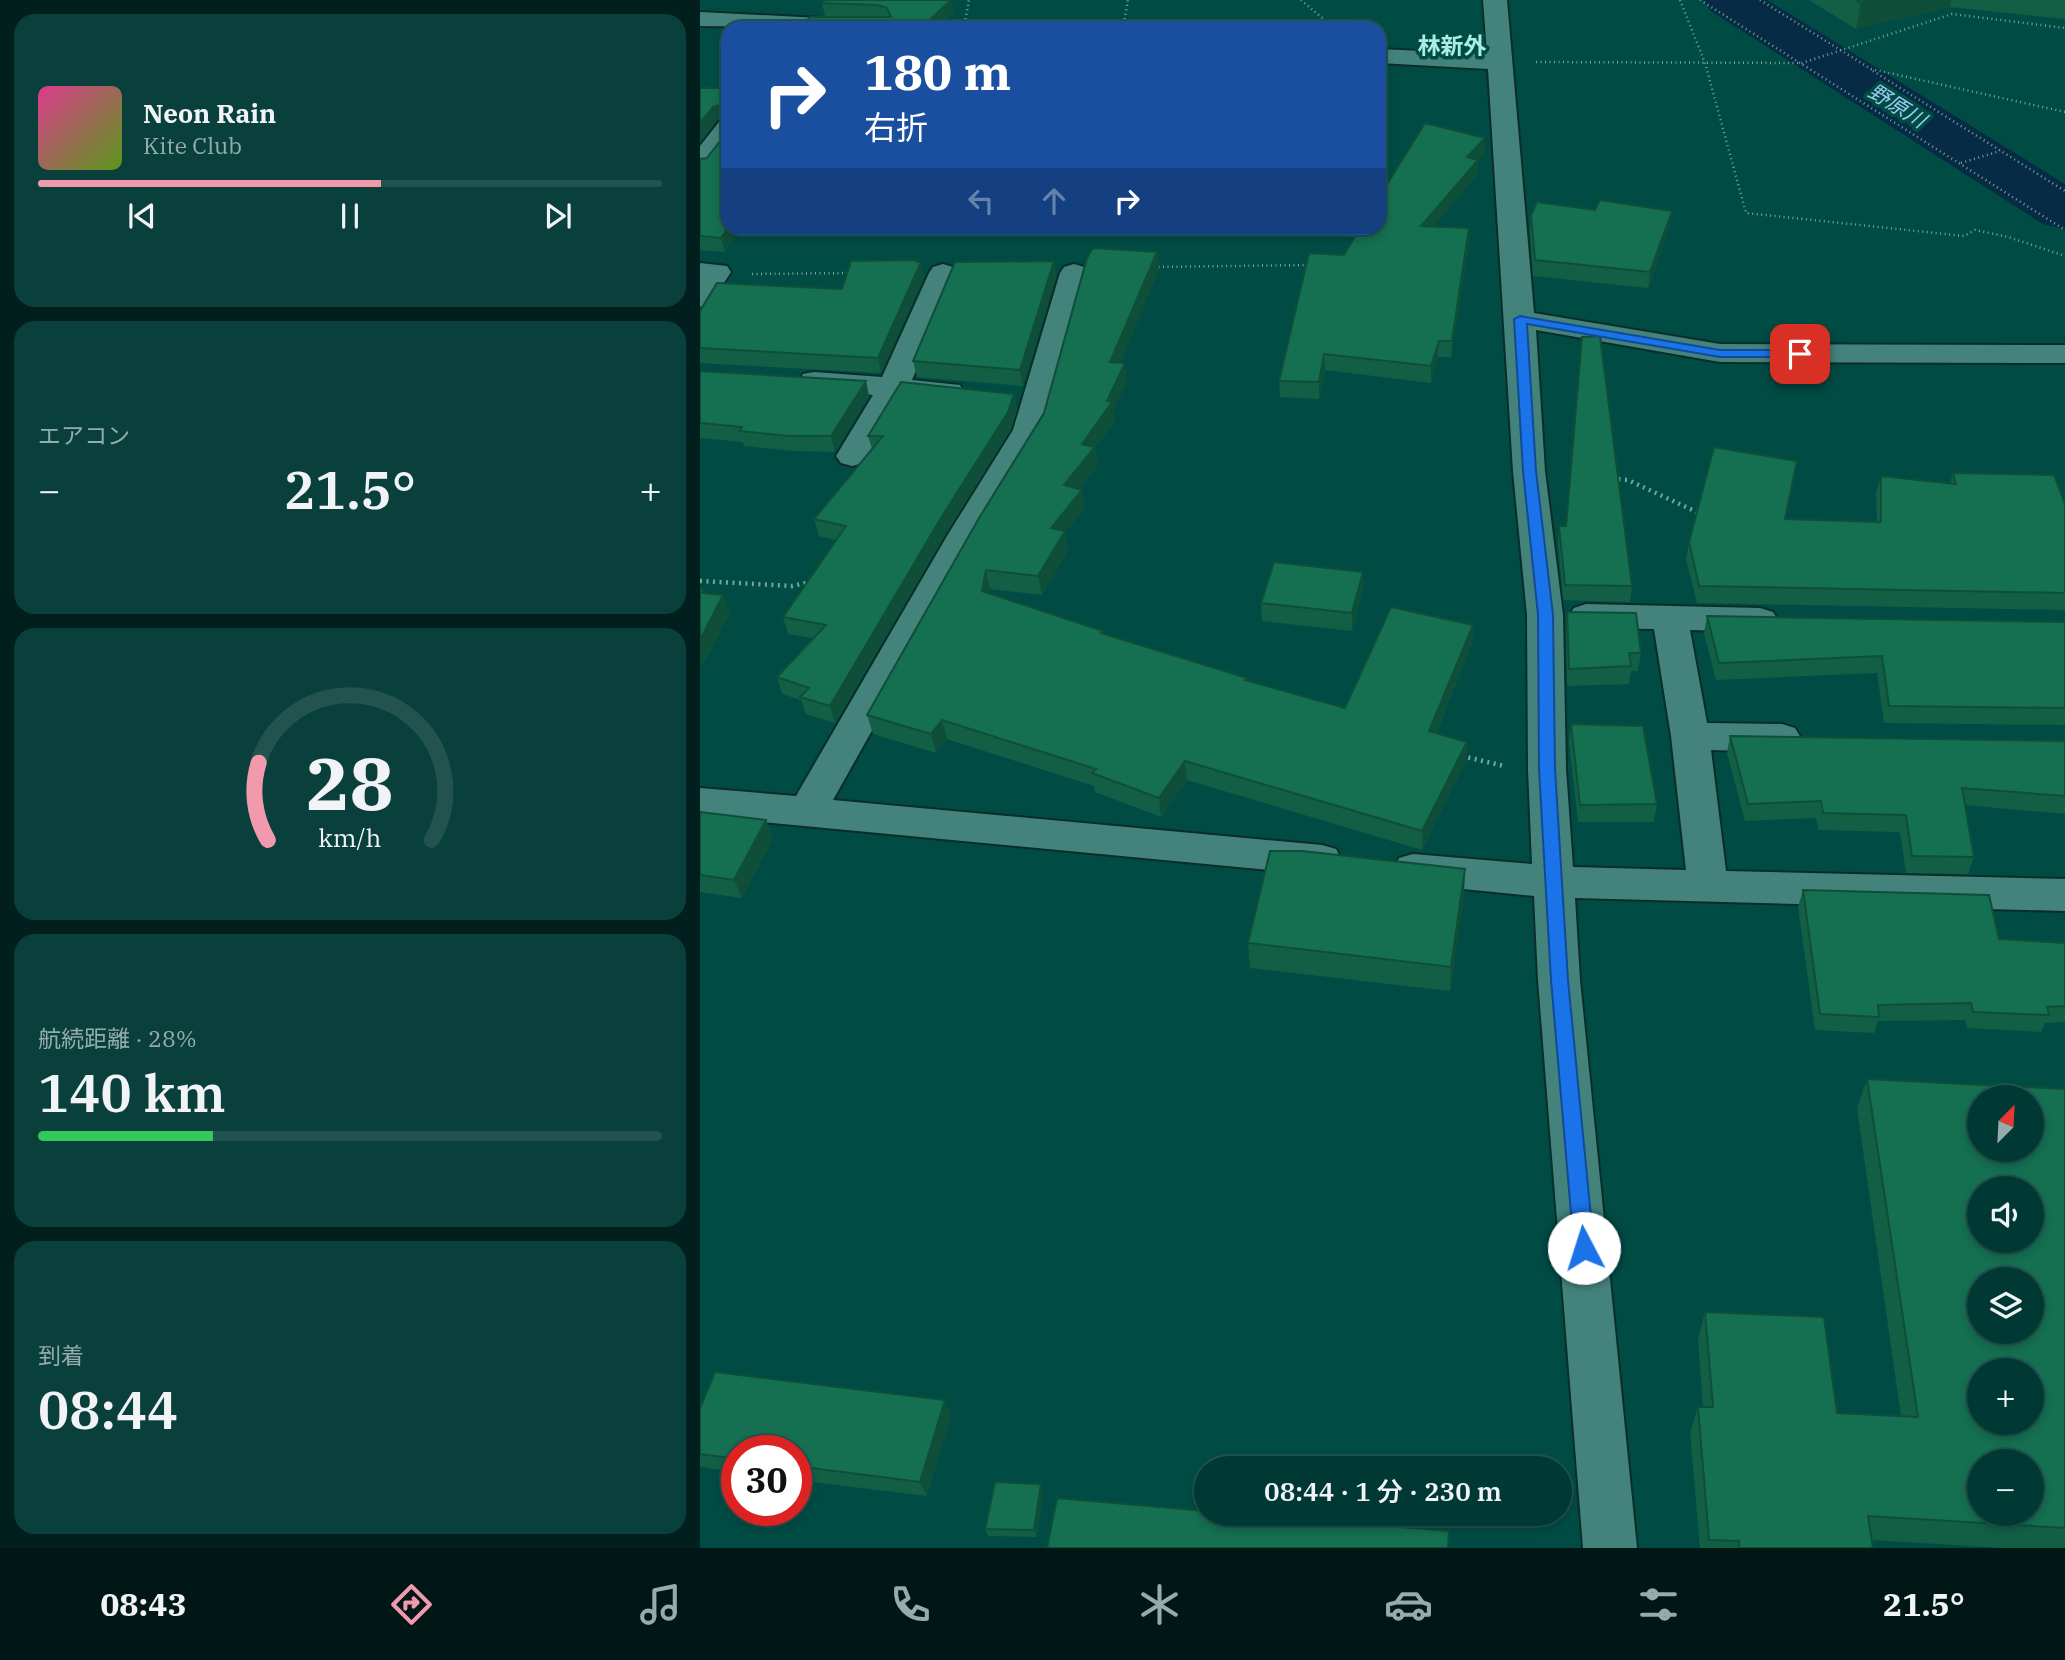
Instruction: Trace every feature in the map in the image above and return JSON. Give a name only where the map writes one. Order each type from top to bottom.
[{"type":"street","points":[[806,21],[822,0]]},
{"type":"street","points":[[1494,0],[1520,319],[1529,471],[1545,615],[1547,769],[1559,980],[1611,1548]]},
{"type":"street","points":[[700,19],[729,21]]},
{"type":"street","points":[[1386,56],[1500,62]]},
{"type":"street","points":[[700,164],[721,136]]},
{"type":"street","points":[[700,272],[718,272],[700,298]]},
{"type":"street","points":[[852,456],[894,386],[943,273]]},
{"type":"street","points":[[807,811],[964,536],[1029,430],[1025,399],[1074,273]]},
{"type":"street","points":[[1520,319],[1720,354],[2065,354]]},
{"type":"street","points":[[783,379],[972,394]]},
{"type":"street","points":[[1545,615],[1793,620]]},
{"type":"street","points":[[1670,618],[1690,736],[1708,887]]},
{"type":"street","points":[[1690,736],[1815,738]]},
{"type":"street","points":[[700,802],[1555,882],[2065,895]]},
{"type":"path","points":[[965,21],[969,0]]},
{"type":"path","points":[[1124,21],[1128,0]]},
{"type":"path","points":[[1301,0],[1326,21]]},
{"type":"path","points":[[1680,0],[1705,63],[1746,213],[1964,236],[1975,230],[2008,237],[2065,256]]},
{"type":"path","points":[[1700,0],[2065,230]]},
{"type":"path","points":[[1760,0],[2065,191]]},
{"type":"path","points":[[1500,62],[1802,63],[1952,14],[2065,29]]},
{"type":"path","points":[[1871,69],[2065,112]]},
{"type":"path","points":[[1961,163],[1999,151]]},
{"type":"path","points":[[1605,479],[1628,480],[1703,515]]},
{"type":"path","points":[[700,581],[792,586],[806,581],[819,584]]},
{"type":"path","points":[[1456,754],[1496,766],[1547,769]]},
{"type":"building","points":[[825,0],[951,0],[928,21],[806,21],[810,17],[891,17],[887,8],[878,5],[822,3]]},
{"type":"building","points":[[700,88],[721,88],[721,105],[713,107],[700,123]]},
{"type":"building","points":[[1425,123],[1485,138],[1467,157],[1478,160],[1421,226],[1469,228],[1452,341],[1439,341],[1431,366],[1324,354],[1319,382],[1279,381],[1309,253],[1344,255],[1356,235],[1386,235],[1386,186]]},
{"type":"building","points":[[721,140],[723,235],[721,238],[700,236],[700,159],[707,158]]},
{"type":"building","points":[[1600,200],[1672,211],[1650,272],[1535,260],[1531,215],[1537,202],[1595,210]]},
{"type":"building","points":[[1093,248],[1157,252],[1110,362],[1125,363],[1107,401],[1112,402],[1082,444],[1095,447],[1064,485],[1082,490],[1051,528],[1065,531],[1038,576],[986,570],[982,591],[1103,631],[1101,633],[1247,678],[1245,680],[1345,708],[1391,607],[1473,625],[1429,731],[1467,742],[1422,831],[1185,761],[1159,798],[1092,773],[1096,769],[942,720],[931,734],[867,715],[979,518],[1044,413],[1087,258]]},
{"type":"building","points":[[918,260],[917,262],[921,262],[878,358],[700,348],[700,311],[717,283],[842,289],[851,261]]},
{"type":"building","points":[[1054,261],[1020,370],[913,361],[955,262]]},
{"type":"building","points":[[1600,336],[1632,586],[1565,585],[1559,526],[1566,526],[1582,337]]},
{"type":"building","points":[[700,371],[866,381],[831,436],[789,436],[739,431],[742,427],[700,423]]},
{"type":"building","points":[[901,382],[1014,394],[1008,412],[941,518],[830,706],[800,697],[809,688],[777,677],[826,625],[783,617],[846,526],[814,519],[883,436],[868,436]]},
{"type":"building","points":[[1714,447],[1797,461],[1785,519],[1881,522],[1881,476],[1956,484],[1953,473],[2054,475],[2065,504],[2065,593],[1699,586],[1689,542]]},
{"type":"building","points":[[1274,562],[1363,572],[1352,613],[1261,603]]},
{"type":"building","points":[[700,589],[705,589],[702,593],[723,595],[700,640]]},
{"type":"building","points":[[1567,612],[1636,613],[1641,653],[1629,653],[1631,666],[1569,669]]},
{"type":"building","points":[[1707,616],[2065,622],[2065,708],[1889,706],[1882,656],[1719,663]]},
{"type":"building","points":[[1571,724],[1643,726],[1657,804],[1580,805]]},
{"type":"building","points":[[1730,736],[2065,741],[2065,796],[1962,788],[1974,857],[1912,856],[1906,815],[1823,813],[1821,801],[1748,804]]},
{"type":"building","points":[[700,812],[766,820],[734,880],[700,875]]},
{"type":"building","points":[[1270,851],[1302,851],[1465,869],[1451,967],[1248,943]]},
{"type":"building","points":[[1803,890],[1989,895],[1999,939],[2065,943],[2065,1006],[2047,1007],[2049,1015],[1973,1012],[1971,1003],[1878,1005],[1879,1017],[1820,1014]]},
{"type":"building","points":[[1867,1079],[1986,1085],[1967,1085],[1967,1162],[2044,1162],[2044,1088],[2065,1089],[2065,1528],[2032,1526],[2044,1526],[2044,1449],[1967,1449],[1967,1522],[1868,1516],[1873,1548],[1739,1548],[1739,1541],[1709,1540],[1698,1407],[1713,1407],[1705,1312],[1824,1317],[1837,1413],[1918,1417]]},
{"type":"building","points":[[715,1372],[945,1400],[920,1482],[812,1468],[812,1435],[721,1435],[721,1457],[700,1454],[700,1408]]},
{"type":"building","points":[[995,1482],[1041,1484],[1034,1530],[985,1529]]},
{"type":"building","points":[[1057,1498],[1194,1510],[1194,1526],[1388,1526],[1449,1531],[1448,1548],[1047,1548]]},
{"type":"waterway","name":"野原川","points":[[1730,0],[2065,211]]},
{"type":"district","name":"林新外","points":[[1452,46]]},
{"type":"route","points":[[1584,1248],[1559,980],[1547,769],[1545,615],[1529,471],[1520,319],[1720,354],[1800,354]]}]
